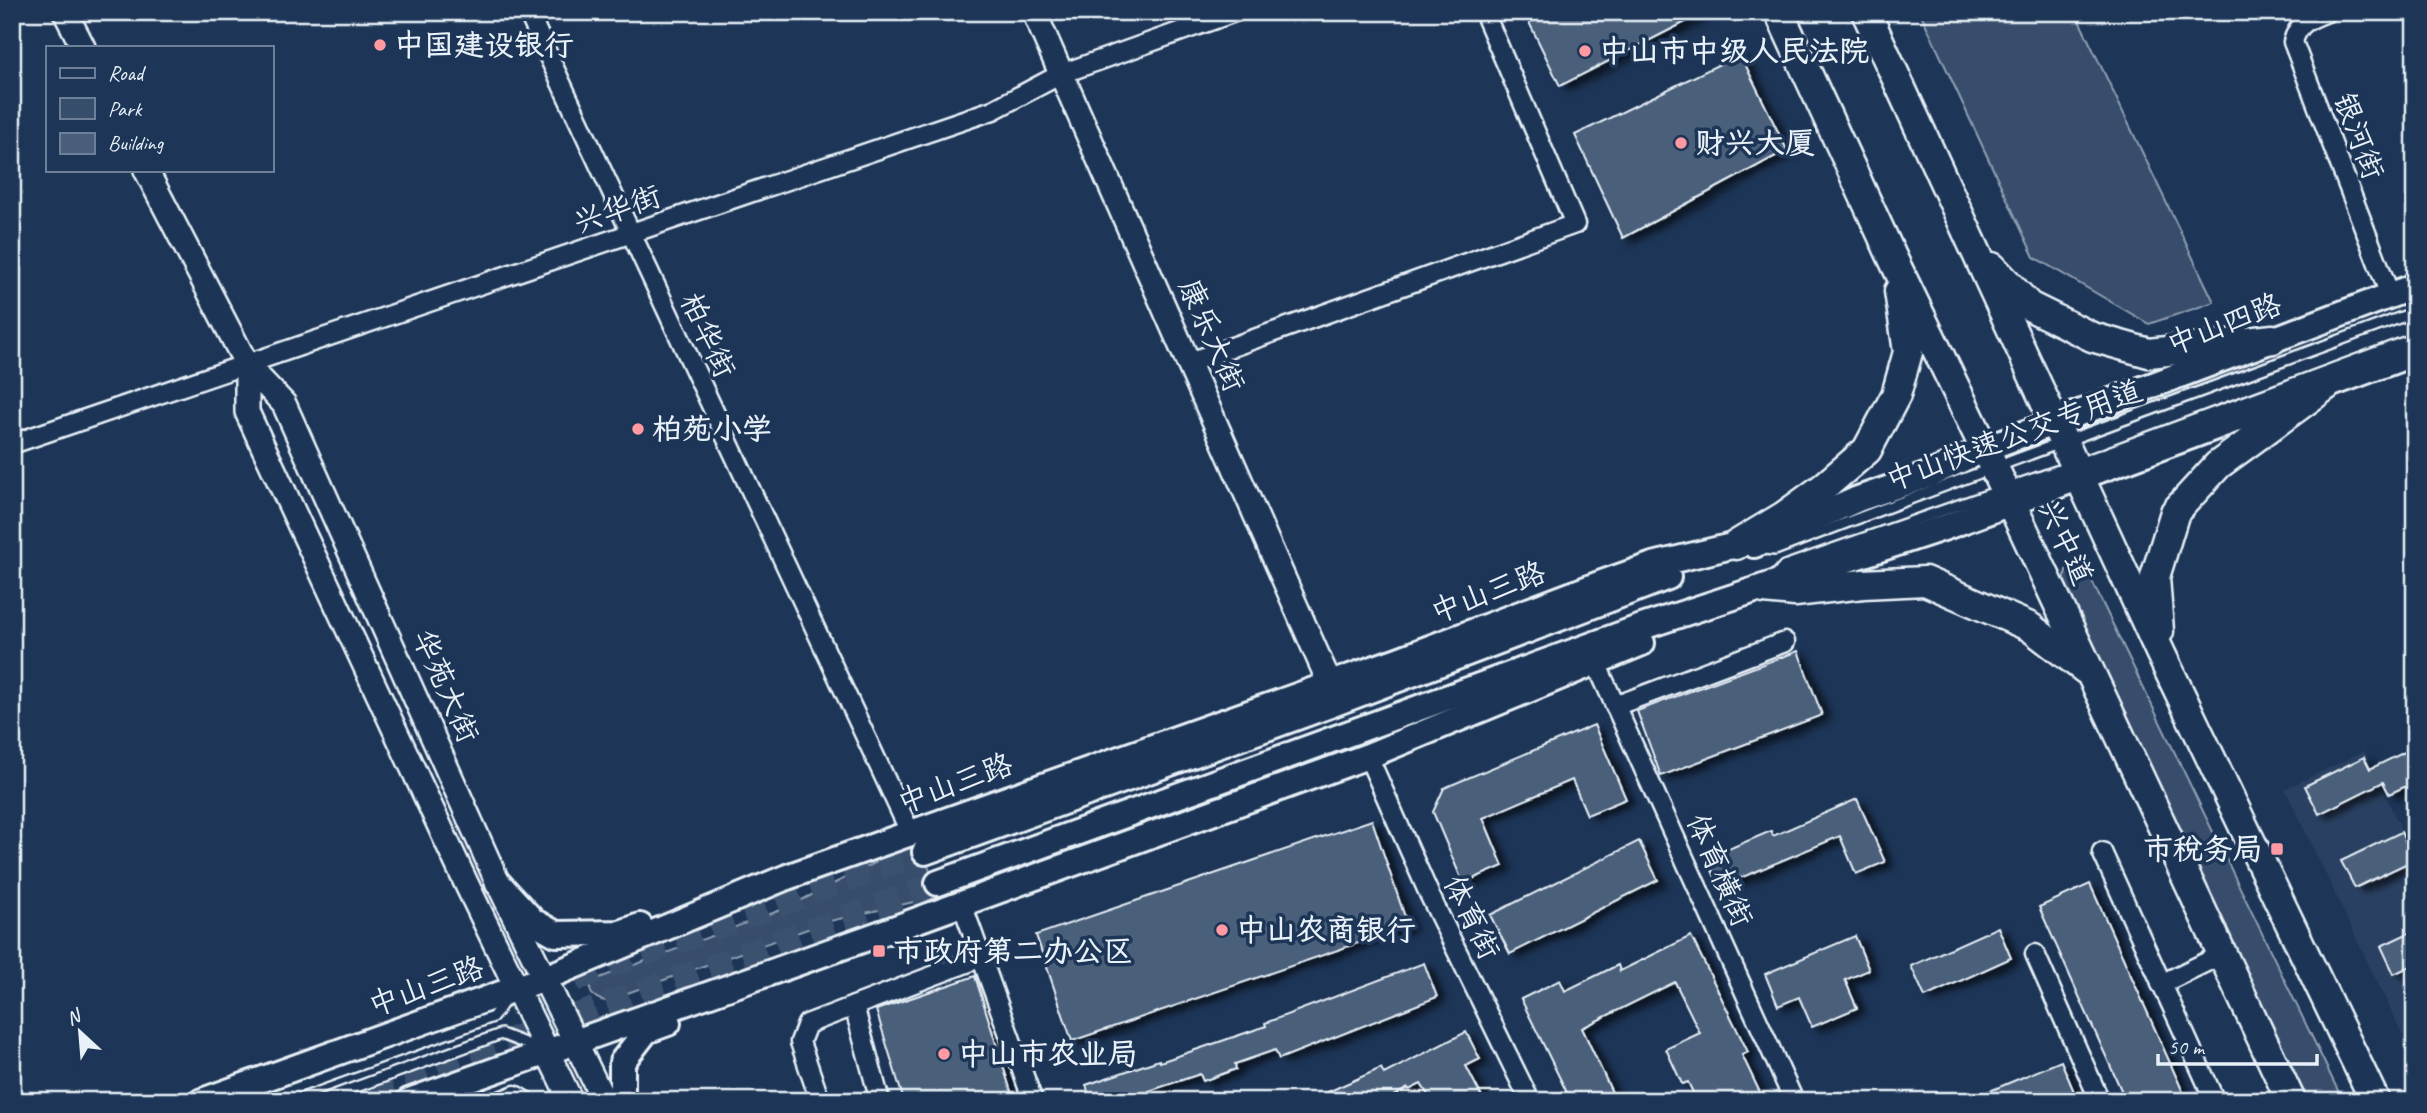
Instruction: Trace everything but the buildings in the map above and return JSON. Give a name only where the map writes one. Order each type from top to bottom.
[{"type":"main road","name":"兴中道","points":[[1779,12],[2291,1101]]},
{"type":"main road","name":"兴中道","points":[[1866,12],[2160,652],[2375,1101]]},
{"type":"main road","points":[[1976,251],[2029,306],[2092,337],[2149,353],[2273,339]]},
{"type":"main road","points":[[1741,547],[1824,487],[1867,450],[1896,395],[1908,352],[1894,261]]},
{"type":"main road","name":"中山四路","points":[[2070,452],[2273,339],[2415,286]]},
{"type":"main road","points":[[1998,477],[2070,452],[2326,386],[2415,353]]},
{"type":"main road","points":[[2160,652],[2155,577],[2175,512],[2218,465],[2326,386]]},
{"type":"main road","name":"中山三路","points":[[409,1101],[1368,756],[1596,663],[1764,589],[1998,477],[2070,452]]},
{"type":"main road","name":"中山三路","points":[[925,852],[1330,705],[1741,547],[1858,499],[1928,475],[1998,477]]},
{"type":"main road","name":"中山三路","points":[[202,1101],[545,978],[786,877],[910,832],[1330,684],[1653,565],[1741,547]]},
{"type":"main road","points":[[1764,589],[1795,592],[1863,584],[1924,582],[2030,627],[2090,673]]},
{"type":"main road","name":"中山三路","points":[[937,883],[1620,635],[1764,589]]},
{"type":"main road","points":[[498,883],[533,921],[556,934],[620,933],[786,877]]},
{"type":"main road","points":[[622,1101],[622,1062],[646,1031],[739,999],[816,956]]},
{"type":"street","points":[[65,12],[82,46]]},
{"type":"street","name":"柏华街","points":[[528,12],[910,832]]},
{"type":"street","name":"康乐大街","points":[[1034,12],[1330,684]]},
{"type":"street","name":"兴华街","points":[[12,444],[993,110],[1061,74],[1235,12]]},
{"type":"street","points":[[1190,362],[1575,224],[1484,12]]},
{"type":"street","name":"银河街","points":[[2327,12],[2311,18],[2296,30],[2293,42],[2390,295]]},
{"type":"street","name":"华苑大街","points":[[147,172],[247,365],[284,404],[498,883],[604,1101]]},
{"type":"street","name":"华苑大街","points":[[247,365],[247,412],[571,1101]]},
{"type":"street","points":[[1615,706],[1785,642]]},
{"type":"street","name":"体育横街","points":[[1596,663],[1794,1101]]},
{"type":"street","name":"体育街","points":[[1368,756],[1430,896],[1530,1101]]},
{"type":"street","points":[[2102,852],[2215,1101]]},
{"type":"street","points":[[962,904],[1033,1101]]},
{"type":"street","points":[[2035,954],[2100,1101]]},
{"type":"street","points":[[2161,984],[2222,954]]},
{"type":"street","points":[[820,1101],[800,1042],[807,1024],[982,957]]},
{"type":"street","points":[[854,1006],[880,1101]]},
{"type":"street","points":[[500,1101],[516,1095],[525,1101]]},
{"type":"lane","name":"中山快速公交专用道","points":[[2070,452],[2415,312]]},
{"type":"lane","name":"中山快速公交专用道","points":[[2070,452],[2415,338]]},
{"type":"lane","points":[[260,1101],[493,1017],[516,987]]},
{"type":"lane","points":[[318,1101],[501,1034],[546,1051]]},
{"type":"shaded area","points":[[2364,751],[2415,858],[2414,1059],[2285,789]]},
{"type":"green space","points":[[1920,12],[2075,12],[2214,302],[2149,324],[2034,257]]},
{"type":"green space","points":[[2082,567],[2087,571],[2343,1101],[2308,1101],[2064,584],[2066,570]]},
{"type":"green space","points":[[918,841],[940,896],[830,921],[605,1001],[590,991],[594,980],[786,908]]},
{"type":"tunnel","points":[[406,1041],[925,852]]},
{"type":"tunnel","points":[[335,1101],[938,883]]},
{"type":"place","name":"中国建设银行","points":[[380,45]]},
{"type":"place","name":"中山市中级人民法院","points":[[1585,51]]},
{"type":"place","name":"财兴大厦","points":[[1681,143]]},
{"type":"place","name":"柏苑小学","points":[[638,429]]},
{"type":"place","name":"市税务局","points":[[2277,849]]},
{"type":"place","name":"中山农商银行","points":[[1222,930]]},
{"type":"place","name":"市政府第二办公区","points":[[879,951]]},
{"type":"place","name":"中山市农业局","points":[[944,1054]]}]
